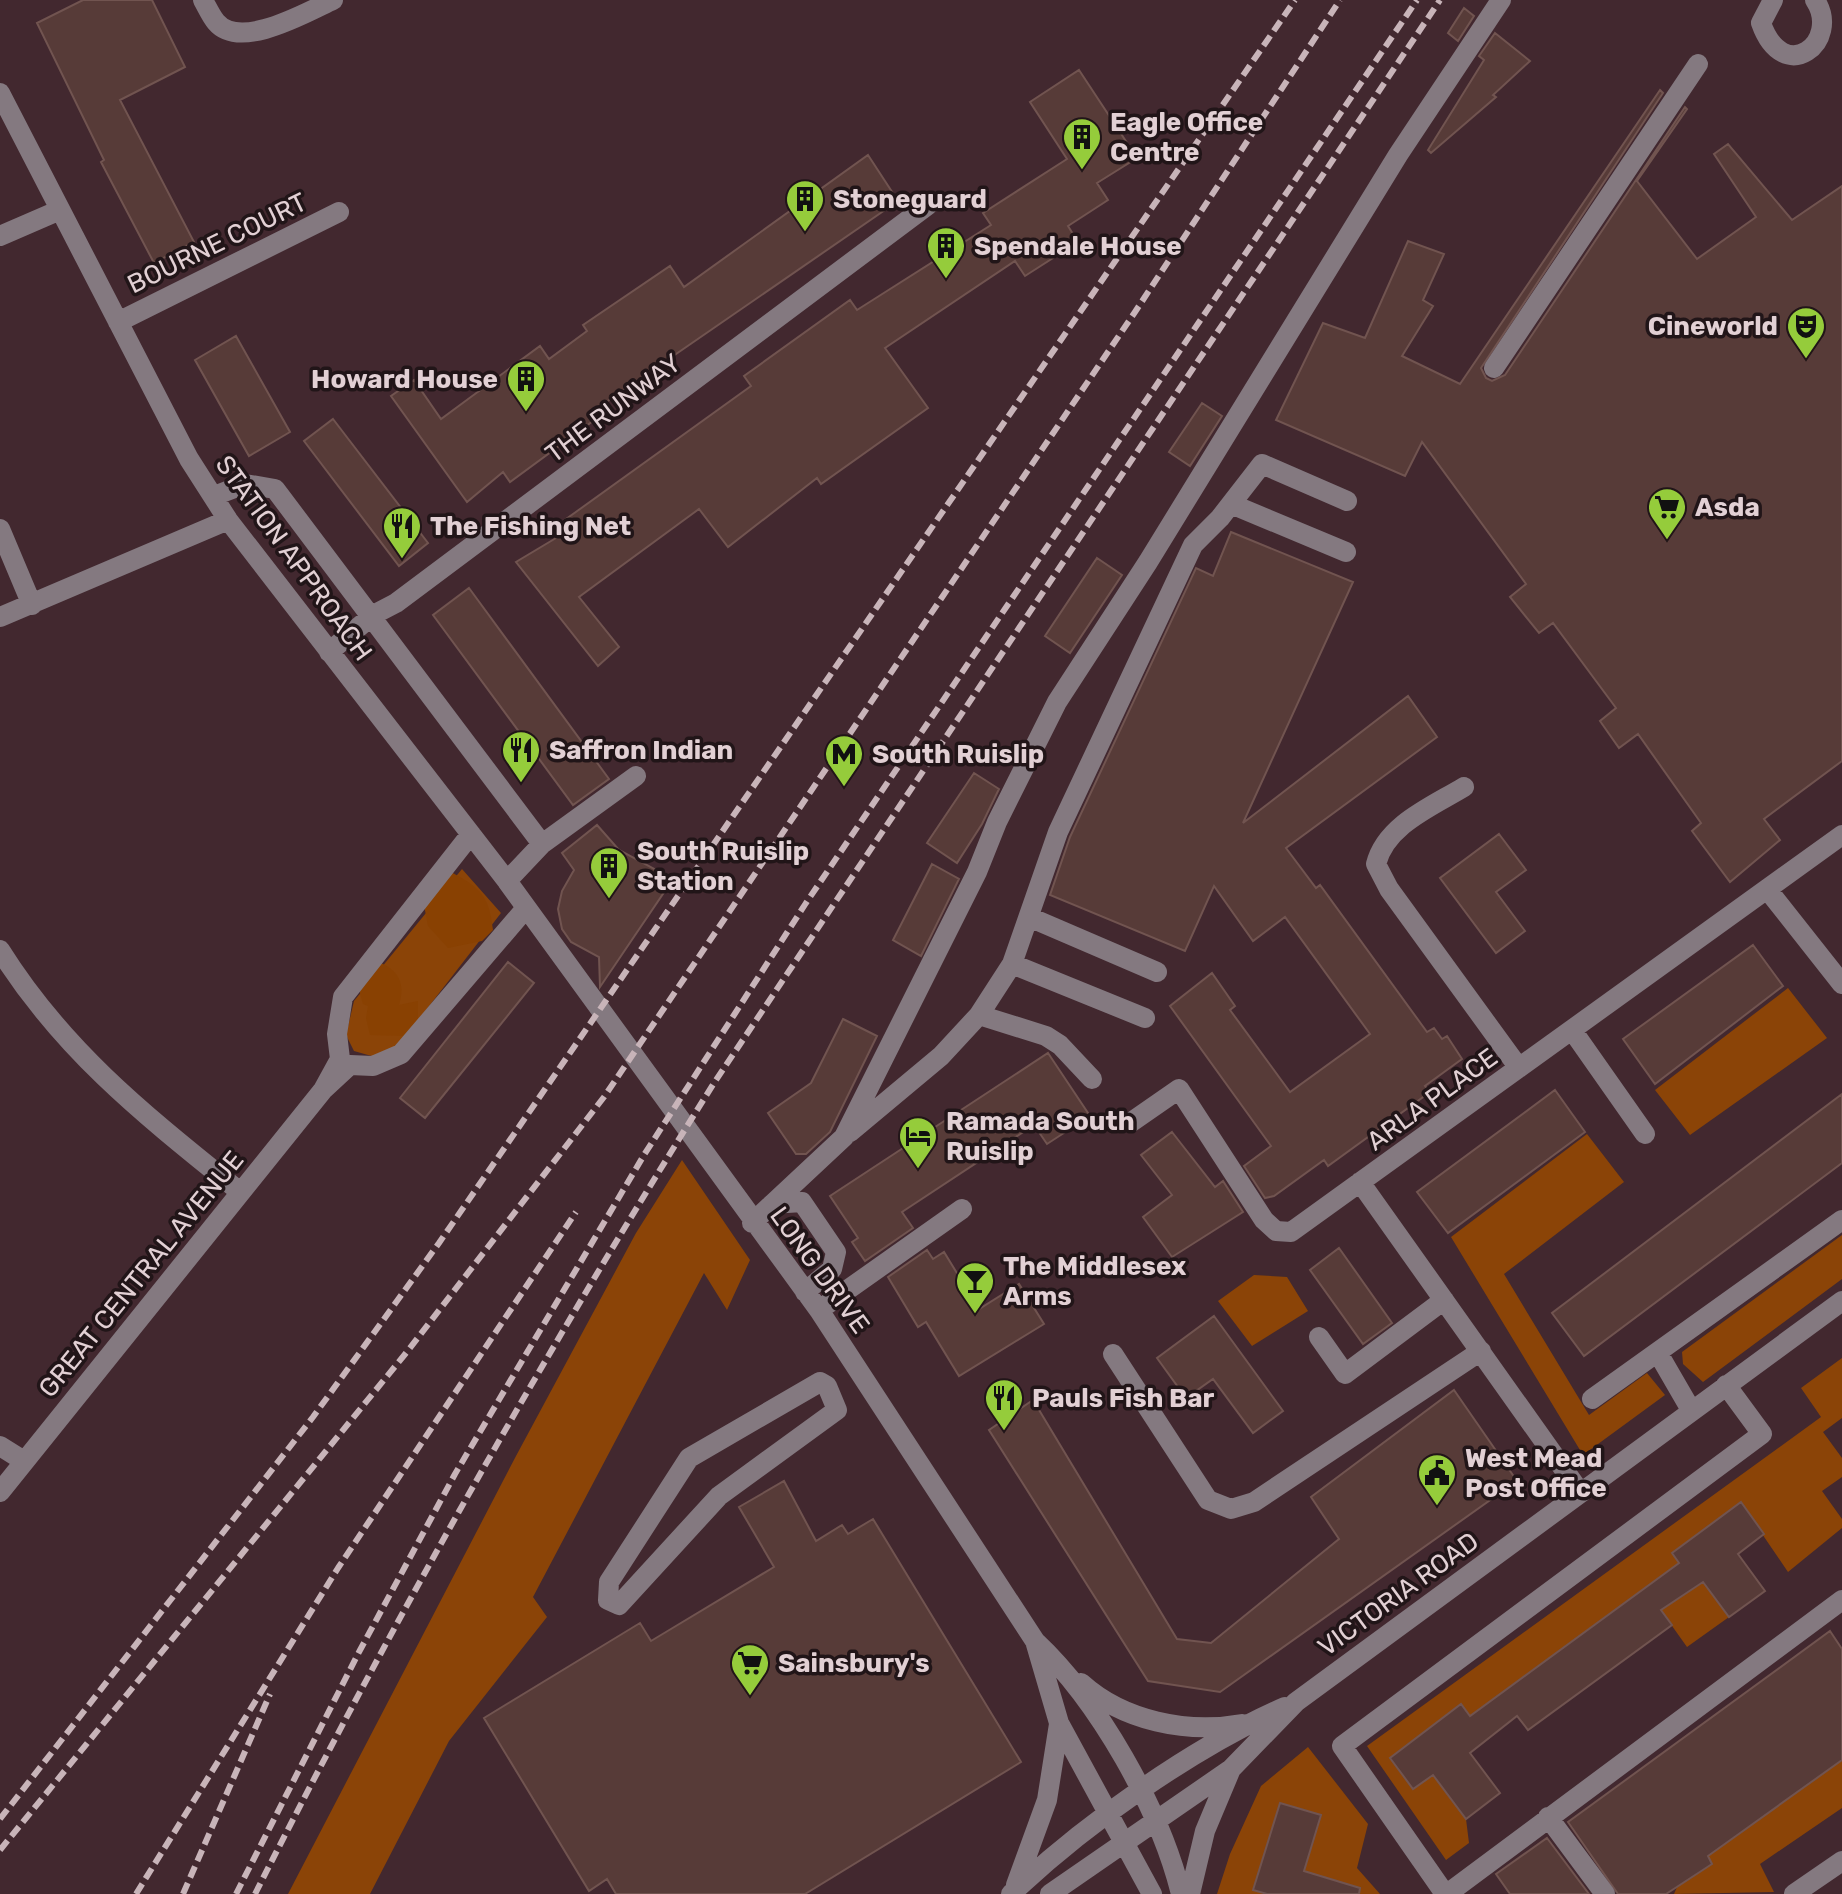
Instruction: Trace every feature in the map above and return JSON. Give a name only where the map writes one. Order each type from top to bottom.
[{"type":"street","points":[[203,0],[217,24],[230,31],[249,33],[277,25],[333,0]]},
{"type":"street","points":[[844,1137],[977,872],[997,822],[1057,702],[1148,562],[1398,155],[1501,0]]},
{"type":"street","points":[[1773,0],[1761,23],[1768,43],[1776,51],[1797,56],[1817,46],[1842,42]]},
{"type":"street","points":[[1815,0],[1825,16],[1826,28],[1817,46]]},
{"type":"street","points":[[1494,368],[1698,64]]},
{"type":"street","name":"STATION APPROACH","points":[[0,93],[189,459],[228,520],[507,881],[548,940]]},
{"type":"street","name":"THE RUNWAY","points":[[329,652],[373,615],[396,603],[928,205]]},
{"type":"street","points":[[0,236],[60,210]]},
{"type":"street","name":"BOURNE COURT","points":[[118,322],[339,212]]},
{"type":"street","points":[[752,1223],[844,1137],[941,1056],[979,1015],[1012,964],[1058,832],[1193,545],[1262,464],[1347,501]]},
{"type":"street","points":[[214,496],[245,484],[275,489],[373,615],[542,844]]},
{"type":"street","points":[[1231,504],[1346,552]]},
{"type":"street","points":[[0,617],[228,520]]},
{"type":"street","points":[[0,529],[32,605]]},
{"type":"street","points":[[507,881],[542,844],[636,776]]},
{"type":"street","points":[[1464,787],[1393,832],[1380,847],[1376,864],[1389,889],[1519,1068]]},
{"type":"street","name":"GREAT CENTRAL AVENUE","points":[[323,1090],[340,1059],[337,1034],[343,997],[471,834]]},
{"type":"street","name":"ARLA PLACE","points":[[1580,1492],[1360,1182],[1842,835]]},
{"type":"street","points":[[1767,889],[1842,984]]},
{"type":"street","name":"GREAT CENTRAL AVENUE","points":[[0,1492],[323,1090],[350,1065],[373,1066],[401,1054],[526,908]]},
{"type":"street","points":[[1029,917],[1157,972]]},
{"type":"street","name":"LONG DRIVE","points":[[548,940],[752,1223],[819,1310],[1035,1641],[1066,1670],[1157,1819],[1171,1853],[1181,1894]]},
{"type":"street","points":[[0,950],[61,1035],[104,1078],[239,1191]]},
{"type":"street","points":[[1012,964],[1145,1018]]},
{"type":"street","points":[[979,1015],[1046,1036],[1060,1045],[1092,1079]]},
{"type":"street","points":[[1572,1030],[1645,1134]]},
{"type":"street","points":[[1130,1123],[1179,1089],[1264,1220],[1276,1231],[1291,1232],[1360,1182]]},
{"type":"street","points":[[772,1204],[802,1202],[836,1252],[832,1269],[805,1292]]},
{"type":"street","points":[[819,1310],[962,1209]]},
{"type":"street","points":[[1592,1399],[1842,1220]]},
{"type":"street","points":[[1319,1337],[1345,1374],[1444,1300]]},
{"type":"street","name":"VICTORIA ROAD","points":[[1050,1894],[1231,1769],[1296,1702],[1842,1301]]},
{"type":"street","points":[[1113,1354],[1208,1500],[1231,1509],[1254,1502],[1481,1351]]},
{"type":"street","points":[[1658,1353],[1691,1410]]},
{"type":"street","points":[[833,1397],[866,1379]]},
{"type":"street","points":[[820,1382],[827,1386],[833,1397],[837,1410],[719,1496],[619,1605],[608,1600],[609,1582],[689,1458],[820,1382]]},
{"type":"street","points":[[1726,1385],[1762,1434],[1342,1746],[1446,1894],[1842,1600]]},
{"type":"street","points":[[0,1446],[24,1461]]},
{"type":"street","name":"LONG DRIVE","points":[[1035,1641],[1059,1723],[1152,1894]]},
{"type":"street","points":[[1066,1670],[1109,1703],[1142,1717],[1196,1727],[1249,1722]]},
{"type":"street","name":"VICTORIA ROAD","points":[[1012,1893],[1050,1857],[1141,1792],[1249,1722],[1296,1702]]},
{"type":"street","points":[[1012,1893],[1047,1800],[1059,1723]]},
{"type":"street","points":[[1190,1894],[1205,1831],[1231,1769]]},
{"type":"street","points":[[1548,1817],[1605,1894]]},
{"type":"street","points":[[1794,1894],[1842,1861]]},
{"type":"shaded area","points":[[462,869],[501,913],[399,1045],[375,1057],[354,1051],[346,1035],[354,1001]]},
{"type":"shaded area","points":[[451,872],[482,894],[493,930],[482,941],[448,948],[428,926],[424,905]]},
{"type":"shaded area","points":[[381,963],[397,975],[401,985],[399,1005],[418,1001],[418,1027],[408,1036],[370,1035],[366,1018],[368,1006],[363,1004],[359,989]]},
{"type":"shaded area","points":[[1788,988],[1827,1038],[1690,1135],[1655,1090]]},
{"type":"shaded area","points":[[1587,1134],[1624,1182],[1504,1274],[1589,1415],[1647,1373],[1665,1395],[1583,1455],[1451,1237]]},
{"type":"shaded area","points":[[682,1160],[750,1260],[727,1310],[704,1273],[533,1597],[547,1617],[449,1741],[370,1894],[288,1894],[516,1456],[636,1233]]},
{"type":"shaded area","points":[[1842,1235],[1842,1279],[1703,1382],[1683,1364],[1682,1352]]},
{"type":"shaded area","points":[[1254,1275],[1287,1277],[1308,1311],[1252,1346],[1218,1301]]},
{"type":"shaded area","points":[[1842,1358],[1842,1418],[1823,1432],[1842,1458],[1842,1477],[1822,1491],[1842,1519],[1842,1528],[1788,1572],[1741,1503],[1703,1582],[1729,1617],[1687,1647],[1645,1588],[1501,1693],[1473,1721],[1433,1775],[1466,1819],[1469,1843],[1446,1860],[1367,1746],[1821,1417],[1801,1388]]},
{"type":"shaded area","points":[[1308,1747],[1368,1824],[1357,1868],[1380,1894],[1341,1894],[1344,1883],[1304,1871],[1321,1815],[1280,1803],[1253,1890],[1267,1894],[1217,1894],[1230,1854],[1261,1786]]},
{"type":"shaded area","points":[[1842,1760],[1842,1808],[1760,1864],[1774,1892],[1674,1894],[1677,1887],[1712,1864],[1708,1856]]},
{"type":"building","points":[[83,0],[152,0],[185,67],[120,100],[194,242],[154,263],[101,162],[104,160],[37,23]]},
{"type":"building","points":[[1464,8],[1474,16],[1458,41],[1448,33]]},
{"type":"building","points":[[1495,33],[1530,61],[1493,95],[1496,97],[1431,153],[1428,150],[1484,60],[1479,56]]},
{"type":"building","points":[[1079,70],[1137,158],[1097,183],[1108,200],[1068,226],[1078,242],[1025,276],[1015,261],[885,348],[928,408],[821,484],[817,478],[728,547],[699,509],[579,597],[619,647],[598,666],[516,562],[561,535],[555,527],[751,386],[744,376],[850,300],[857,310],[991,225],[983,213],[1067,159],[1030,102]]},
{"type":"building","name":"Asda","points":[[1660,90],[1663,93],[1481,368],[1486,378],[1492,381],[1505,375],[1685,107],[1687,109],[1637,181],[1697,259],[1756,217],[1714,154],[1728,144],[1792,220],[1842,186],[1842,761],[1764,819],[1780,840],[1730,882],[1692,831],[1701,823],[1638,734],[1619,748],[1600,721],[1616,708],[1553,623],[1539,633],[1510,597],[1526,584],[1422,442],[1405,476],[1276,420],[1323,323],[1365,338],[1408,241],[1444,254],[1423,300],[1433,306],[1402,356],[1460,384]]},
{"type":"building","points":[[868,155],[898,201],[592,412],[597,418],[510,482],[503,472],[467,502],[391,396],[414,380],[441,419],[540,346],[549,359],[587,331],[583,325],[670,266],[684,287]]},
{"type":"building","points":[[236,336],[290,432],[249,456],[195,360]]},
{"type":"building","points":[[1202,403],[1222,416],[1190,466],[1169,452]]},
{"type":"building","points":[[333,419],[428,543],[399,566],[304,441]]},
{"type":"building","points":[[1231,532],[1353,582],[1243,823],[1408,696],[1437,737],[1286,848],[1316,888],[1320,885],[1427,1032],[1434,1028],[1442,1039],[1447,1036],[1462,1059],[1425,1086],[1430,1092],[1328,1166],[1324,1160],[1274,1196],[1265,1198],[1244,1166],[1271,1146],[1170,1006],[1212,973],[1235,1006],[1230,1010],[1290,1092],[1370,1034],[1285,917],[1253,941],[1214,886],[1185,951],[1050,895],[1070,837],[1196,568],[1213,576]]},
{"type":"building","points":[[1097,558],[1122,575],[1070,653],[1045,636]]},
{"type":"building","points":[[469,588],[609,779],[573,805],[433,615]]},
{"type":"building","points":[[974,773],[999,789],[982,824],[957,863],[927,843]]},
{"type":"building","name":"South Ruislip Station","points":[[597,825],[619,850],[673,879],[600,987],[599,957],[571,942],[562,929],[558,909],[562,891],[574,870],[562,853]]},
{"type":"building","points":[[1499,834],[1526,870],[1496,892],[1525,931],[1496,953],[1440,878]]},
{"type":"building","points":[[932,864],[959,879],[921,956],[893,940]]},
{"type":"building","points":[[1753,945],[1783,986],[1655,1084],[1623,1039]]},
{"type":"building","points":[[508,962],[534,983],[425,1118],[400,1098]]},
{"type":"building","points":[[843,1019],[877,1036],[830,1132],[806,1154],[796,1154],[768,1113],[811,1083]]},
{"type":"building","name":"Ramada South Ruislip","points":[[1048,1053],[1090,1116],[1047,1144],[1034,1125],[902,1212],[913,1228],[865,1261],[852,1242],[858,1238],[830,1196]]},
{"type":"building","points":[[1555,1090],[1585,1132],[1448,1233],[1417,1192]]},
{"type":"building","points":[[1842,1094],[1842,1163],[1584,1356],[1552,1313]]},
{"type":"building","points":[[1172,1132],[1215,1187],[1223,1181],[1243,1212],[1172,1257],[1143,1217],[1172,1195],[1141,1155]]},
{"type":"building","points":[[1339,1248],[1392,1323],[1363,1344],[1310,1270]]},
{"type":"building","name":"The Middlesex Arms","points":[[927,1250],[933,1259],[944,1252],[979,1309],[1019,1284],[1044,1324],[959,1376],[926,1322],[918,1327],[888,1277]]},
{"type":"building","points":[[1214,1316],[1283,1411],[1253,1433],[1213,1379],[1186,1398],[1157,1358]]},
{"type":"building","points":[[1454,1390],[1517,1481],[1220,1692],[1148,1681],[989,1430],[1033,1400],[1177,1639],[1211,1643],[1339,1539],[1311,1497]]},
{"type":"building","name":"Sainsbury's","points":[[784,1481],[816,1541],[842,1525],[848,1534],[873,1519],[1021,1762],[805,1894],[616,1894],[607,1879],[589,1891],[484,1718],[640,1623],[651,1641],[774,1567],[739,1507]]},
{"type":"building","points":[[1741,1502],[1764,1534],[1738,1554],[1765,1591],[1729,1617],[1703,1582],[1661,1610],[1672,1625],[1528,1730],[1517,1716],[1470,1753],[1500,1793],[1466,1819],[1433,1775],[1413,1789],[1390,1758],[1461,1704],[1470,1716],[1679,1563],[1672,1553]]},
{"type":"building","points":[[1830,1631],[1842,1649],[1842,1760],[1708,1856],[1712,1864],[1666,1894],[1618,1894],[1568,1822]]},
{"type":"building","points":[[1280,1803],[1321,1815],[1304,1871],[1360,1888],[1359,1894],[1267,1894],[1253,1890]]},
{"type":"building","points":[[1547,1838],[1589,1894],[1510,1894],[1496,1874]]},
{"type":"railway","points":[[0,1819],[313,1417],[439,1243],[1295,0]]},
{"type":"railway","points":[[0,1850],[406,1353],[604,1097],[1135,312],[1340,0]]},
{"type":"railway","points":[[236,1894],[359,1652],[455,1474],[644,1155],[806,903],[1417,0]]},
{"type":"railway","points":[[255,1894],[418,1584],[652,1182],[714,1083],[1440,0]]},
{"type":"railway","points":[[136,1894],[338,1568],[576,1212]]},
{"type":"railway","points":[[183,1894],[270,1694]]},
{"type":"place","name":"Eagle Office Centre","points":[[1082,171]]},
{"type":"place","name":"Stoneguard","points":[[805,233]]},
{"type":"place","name":"Spendale House","points":[[946,280]]},
{"type":"place","name":"Cineworld","points":[[1806,360]]},
{"type":"place","name":"Howard House","points":[[526,413]]},
{"type":"place","name":"Asda","points":[[1667,541]]},
{"type":"place","name":"The Fishing Net","points":[[402,560]]},
{"type":"place","name":"Saffron Indian","points":[[521,784]]},
{"type":"place","name":"South Ruislip","points":[[844,788]]},
{"type":"place","name":"South Ruislip Station","points":[[609,900]]},
{"type":"place","name":"Ramada South Ruislip","points":[[918,1170]]},
{"type":"place","name":"The Middlesex Arms","points":[[975,1315]]},
{"type":"place","name":"Pauls Fish Bar","points":[[1004,1432]]},
{"type":"place","name":"West Mead Post Office","points":[[1437,1507]]},
{"type":"place","name":"Sainsbury's","points":[[750,1697]]}]
